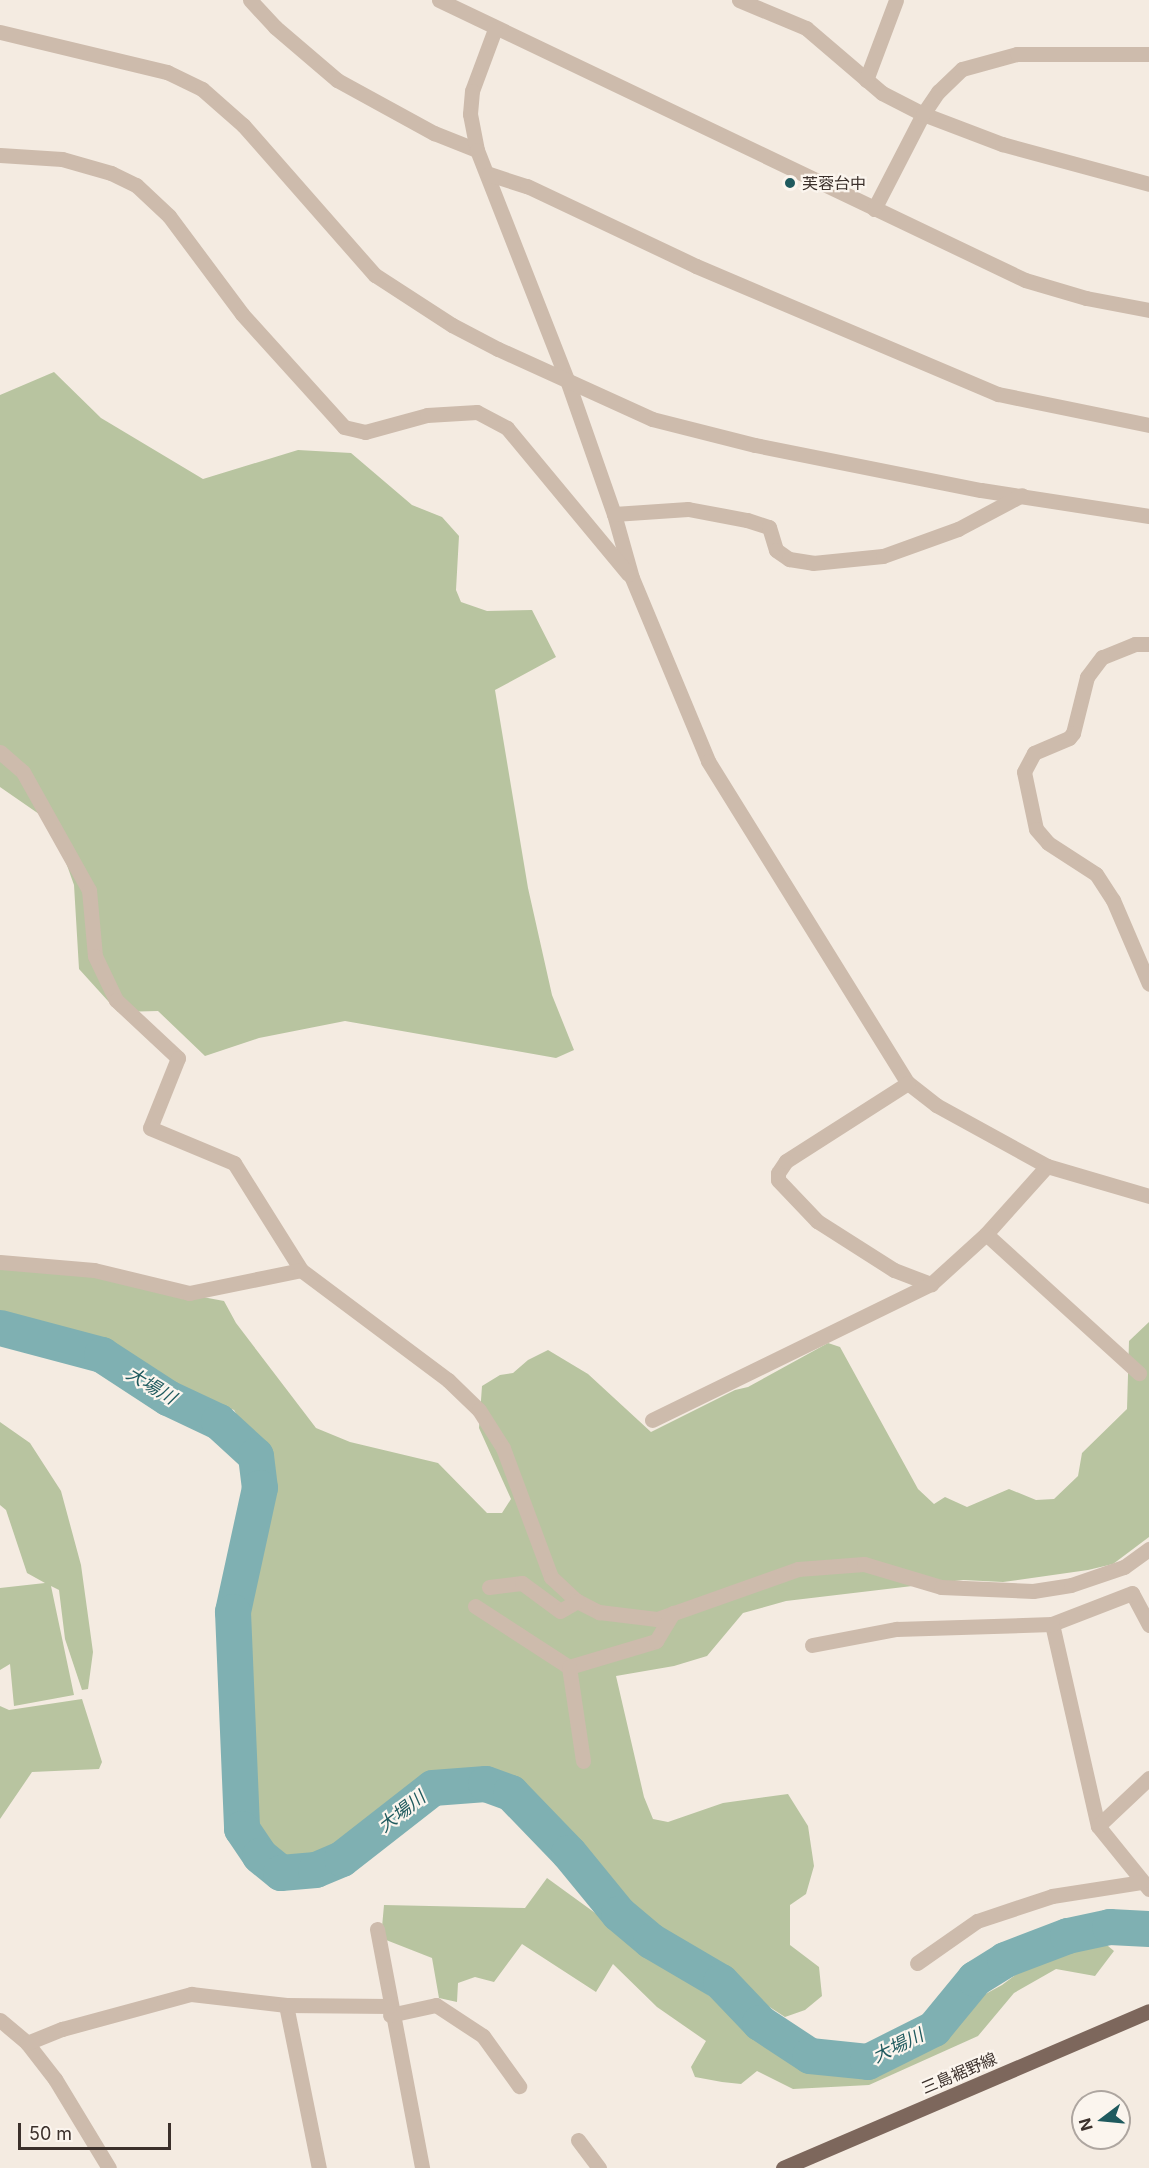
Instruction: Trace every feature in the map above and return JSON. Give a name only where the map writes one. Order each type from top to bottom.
[{"type":"main road","name":"三島裾野線","points":[[783,2168],[1149,2011]]},
{"type":"street","points":[[250,0],[275,27],[337,80],[450,141],[477,150]]},
{"type":"street","points":[[439,0],[495,29],[1025,280],[1086,298],[1149,310]]},
{"type":"street","points":[[740,0],[806,28],[866,80],[923,114],[1002,144],[1149,184]]},
{"type":"street","points":[[866,80],[896,0]]},
{"type":"street","points":[[495,29],[472,91],[471,114],[477,150],[489,174],[567,380],[614,514],[632,578],[708,761],[908,1083],[936,1105],[1047,1166],[1149,1196]]},
{"type":"street","points":[[0,32],[167,72],[202,90],[243,125],[375,275],[452,325],[652,419],[702,433],[1146,518]]},
{"type":"street","points":[[874,209],[923,114],[951,79],[983,61],[1017,54],[1149,54]]},
{"type":"street","points":[[0,155],[62,159],[111,173],[136,185],[169,216],[242,314],[327,413],[345,427],[365,432],[428,415],[477,412],[507,428],[632,578]]},
{"type":"street","points":[[489,174],[527,186],[696,266],[998,394],[1149,425]]},
{"type":"street","points":[[614,514],[688,509],[747,520],[769,527],[776,550],[789,559],[813,563],[883,556],[958,529],[1022,495]]},
{"type":"street","points":[[1149,645],[1135,644],[1102,657],[1087,677],[1080,713],[1069,738],[1034,753],[1024,772],[1036,829],[1048,843],[1096,874],[1113,900],[1149,984]]},
{"type":"street","points":[[0,752],[23,772],[89,890],[95,956],[116,1000],[178,1058],[150,1128],[234,1163],[301,1270],[448,1380],[479,1410],[503,1448],[550,1578],[577,1601],[599,1612],[631,1618],[657,1619],[798,1569],[864,1564],[941,1587],[1033,1591],[1071,1585],[1119,1569],[1149,1549]]},
{"type":"street","points":[[908,1083],[786,1161],[778,1173],[778,1180],[817,1221],[894,1270],[931,1284]]},
{"type":"street","points":[[652,1420],[931,1284],[986,1233],[1047,1166]]},
{"type":"street","points":[[986,1233],[1139,1373]]},
{"type":"street","points":[[0,1262],[94,1270],[189,1293],[301,1270]]},
{"type":"street","points":[[1119,1569],[1149,1625]]},
{"type":"street","points":[[489,1587],[522,1584],[560,1611],[577,1601]]},
{"type":"street","points":[[812,1645],[896,1629],[1052,1624],[1132,1593]]},
{"type":"street","points":[[475,1606],[569,1667],[584,1761]]},
{"type":"street","points":[[569,1667],[656,1641],[673,1613]]},
{"type":"street","points":[[1052,1624],[1098,1826],[1145,1885]]},
{"type":"street","points":[[1098,1826],[1149,1778]]},
{"type":"street","points":[[917,1963],[977,1921],[1052,1896],[1145,1885]]},
{"type":"street","points":[[377,1929],[390,2010],[422,2168]]},
{"type":"street","points":[[27,2043],[62,2029],[191,1994],[286,2005],[390,2010],[436,2005],[483,2036],[519,2086]]},
{"type":"street","points":[[286,2005],[319,2168]]},
{"type":"street","points":[[0,2020],[27,2043],[73,2106],[109,2168]]},
{"type":"street","points":[[579,2140],[599,2168]]},
{"type":"green space","points":[[54,372],[101,418],[203,479],[298,450],[351,453],[412,505],[442,517],[459,536],[456,590],[461,602],[487,611],[532,610],[556,657],[495,690],[528,888],[552,995],[574,1050],[556,1058],[345,1021],[259,1038],[205,1056],[158,1011],[118,1012],[79,969],[74,885],[52,823],[0,787],[0,395]]},
{"type":"green space","points":[[0,1259],[224,1301],[236,1323],[316,1428],[350,1442],[438,1463],[487,1513],[502,1513],[511,1499],[479,1428],[482,1386],[500,1375],[513,1373],[528,1360],[548,1350],[588,1374],[651,1432],[735,1390],[748,1387],[828,1343],[840,1347],[918,1489],[934,1504],[945,1497],[967,1507],[1009,1489],[1036,1500],[1054,1499],[1078,1476],[1082,1453],[1127,1409],[1129,1341],[1149,1322],[1149,1537],[1113,1564],[1088,1570],[1003,1582],[963,1580],[786,1601],[743,1613],[707,1656],[674,1666],[616,1676],[644,1797],[653,1819],[668,1822],[723,1803],[788,1794],[808,1826],[814,1866],[806,1894],[790,1905],[790,1945],[819,1967],[822,1996],[805,2010],[785,2017],[645,1925],[528,1802],[487,1775],[437,1779],[412,1803],[342,1851],[297,1863],[274,1852],[250,1825],[245,1665],[252,1581],[269,1470],[234,1410],[73,1355],[0,1337]]},
{"type":"green space","points":[[0,1422],[30,1443],[61,1491],[81,1565],[93,1652],[88,1689],[82,1690],[65,1639],[59,1590],[51,1586],[74,1695],[14,1706],[10,1664],[0,1670],[0,1588],[45,1583],[27,1573],[6,1510],[0,1505]]},
{"type":"green space","points":[[82,1699],[102,1762],[99,1769],[32,1772],[0,1819],[0,1706],[9,1710]]},
{"type":"green space","points":[[547,1878],[748,2024],[780,2051],[801,2055],[822,2072],[840,2069],[892,2045],[1002,1985],[1039,1957],[1080,1940],[1101,1940],[1114,1951],[1095,1976],[1056,1969],[1014,1993],[978,2036],[869,2085],[793,2089],[757,2071],[741,2084],[722,2082],[695,2077],[691,2067],[706,2041],[657,2007],[613,1964],[596,1992],[522,1944],[494,1982],[475,1977],[458,1983],[457,2002],[439,1998],[432,1958],[381,1938],[384,1905],[525,1908]]},
{"type":"waterway","name":"大場川","points":[[0,1328],[102,1355],[168,1398],[219,1422],[256,1456],[260,1488],[233,1612],[242,1829],[260,1856],[281,1873],[316,1870],[342,1859],[433,1788],[486,1784],[511,1793],[569,1853],[619,1914],[651,1941],[721,1982],[760,2023],[810,2056],[868,2062],[934,2029],[975,1979],[1005,1960],[1068,1936],[1110,1927],[1149,1929]]},
{"type":"place","name":"芙蓉台中","points":[[790,183]]}]
